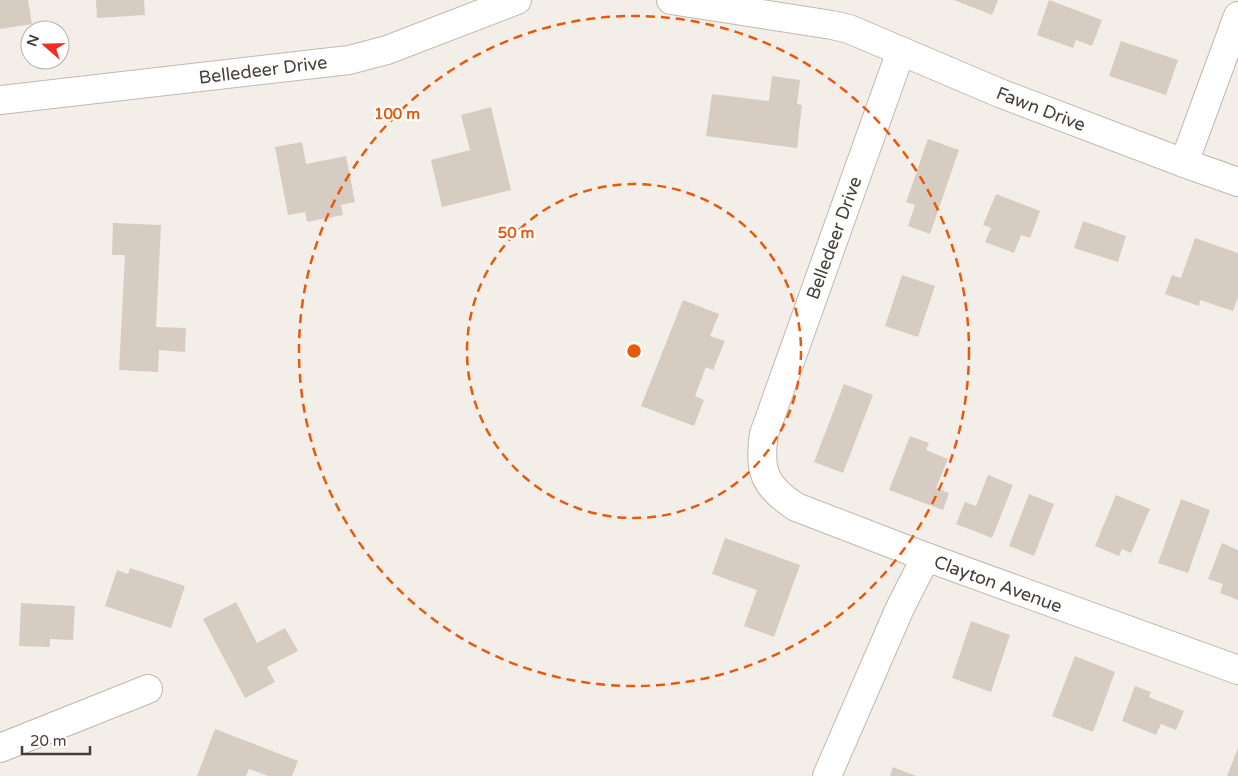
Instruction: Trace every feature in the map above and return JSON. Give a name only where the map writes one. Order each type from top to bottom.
[{"type":"street","name":"Belledeer Drive","points":[[0,100],[348,60],[387,50],[517,0]]},
{"type":"street","points":[[671,0],[832,25],[901,50]]},
{"type":"street","points":[[1184,163],[1238,16]]},
{"type":"street","name":"Belledeer Drive","points":[[901,50],[764,434],[761,450],[762,464],[768,481],[780,496],[796,507],[926,558]]},
{"type":"street","name":"Fawn Drive","points":[[901,50],[1002,94],[1238,182]]},
{"type":"street","name":"Clayton Avenue","points":[[827,776],[900,608],[926,558],[1238,670]]},
{"type":"street","points":[[0,748],[148,689]]},
{"type":"building","points":[[0,0],[28,0],[31,20],[20,20],[20,26],[0,29]]},
{"type":"building","points":[[96,0],[144,0],[145,15],[97,18]]},
{"type":"building","points":[[954,0],[998,0],[992,15]]},
{"type":"building","points":[[1049,0],[1102,20],[1092,46],[1076,40],[1073,48],[1037,35]]},
{"type":"building","points":[[1121,41],[1178,60],[1166,95],[1109,76]]},
{"type":"building","points":[[772,76],[800,80],[797,104],[802,105],[797,148],[706,136],[712,94],[769,101]]},
{"type":"building","points":[[491,107],[511,190],[442,207],[431,160],[470,150],[461,115]]},
{"type":"building","points":[[928,139],[959,150],[930,234],[908,226],[915,205],[906,202]]},
{"type":"building","points":[[302,142],[306,164],[346,156],[355,202],[341,205],[343,215],[307,222],[305,212],[288,215],[275,147]]},
{"type":"building","points":[[996,194],[1040,211],[1030,238],[1021,235],[1014,253],[985,242],[991,228],[983,225]]},
{"type":"building","points":[[1083,221],[1126,236],[1118,262],[1074,248]]},
{"type":"building","points":[[113,223],[161,225],[156,327],[186,328],[185,352],[159,350],[158,372],[119,370],[125,255],[112,255]]},
{"type":"building","points":[[1195,238],[1238,253],[1238,297],[1233,311],[1200,300],[1199,306],[1165,294],[1172,275],[1181,278]]},
{"type":"building","points":[[902,275],[935,286],[918,337],[885,326]]},
{"type":"building","points":[[683,300],[719,314],[710,336],[725,341],[713,370],[706,367],[695,396],[704,400],[694,426],[641,406]]},
{"type":"building","points":[[844,384],[873,395],[843,473],[814,462]]},
{"type":"building","points":[[910,436],[929,443],[926,450],[948,459],[936,488],[949,493],[943,510],[889,490]]},
{"type":"building","points":[[988,475],[1013,485],[992,538],[956,524],[965,502],[976,506]]},
{"type":"building","points":[[1029,494],[1054,504],[1034,556],[1009,546]]},
{"type":"building","points":[[1116,495],[1150,509],[1131,553],[1122,549],[1119,556],[1095,546]]},
{"type":"building","points":[[1181,499],[1210,510],[1188,573],[1158,563]]},
{"type":"building","points":[[725,538],[800,565],[774,637],[744,626],[757,590],[712,574]]},
{"type":"building","points":[[1222,543],[1238,550],[1238,600],[1220,593],[1223,584],[1208,579]]},
{"type":"building","points":[[130,568],[185,586],[171,628],[105,606],[117,570],[128,574]]},
{"type":"building","points":[[236,602],[257,643],[285,628],[298,651],[267,667],[275,682],[245,698],[203,619]]},
{"type":"building","points":[[21,603],[75,606],[73,640],[50,639],[50,647],[19,646]]},
{"type":"building","points":[[971,621],[1010,635],[991,692],[952,678]]},
{"type":"building","points":[[1075,656],[1115,672],[1093,732],[1052,716]]},
{"type":"building","points":[[1135,686],[1151,692],[1149,697],[1184,711],[1176,730],[1161,724],[1156,735],[1122,721]]},
{"type":"building","points":[[215,729],[298,761],[292,776],[268,776],[249,769],[246,776],[197,776]]},
{"type":"building","points":[[1238,748],[1238,776],[1227,776]]},
{"type":"building","points":[[893,767],[916,776],[890,776]]}]
